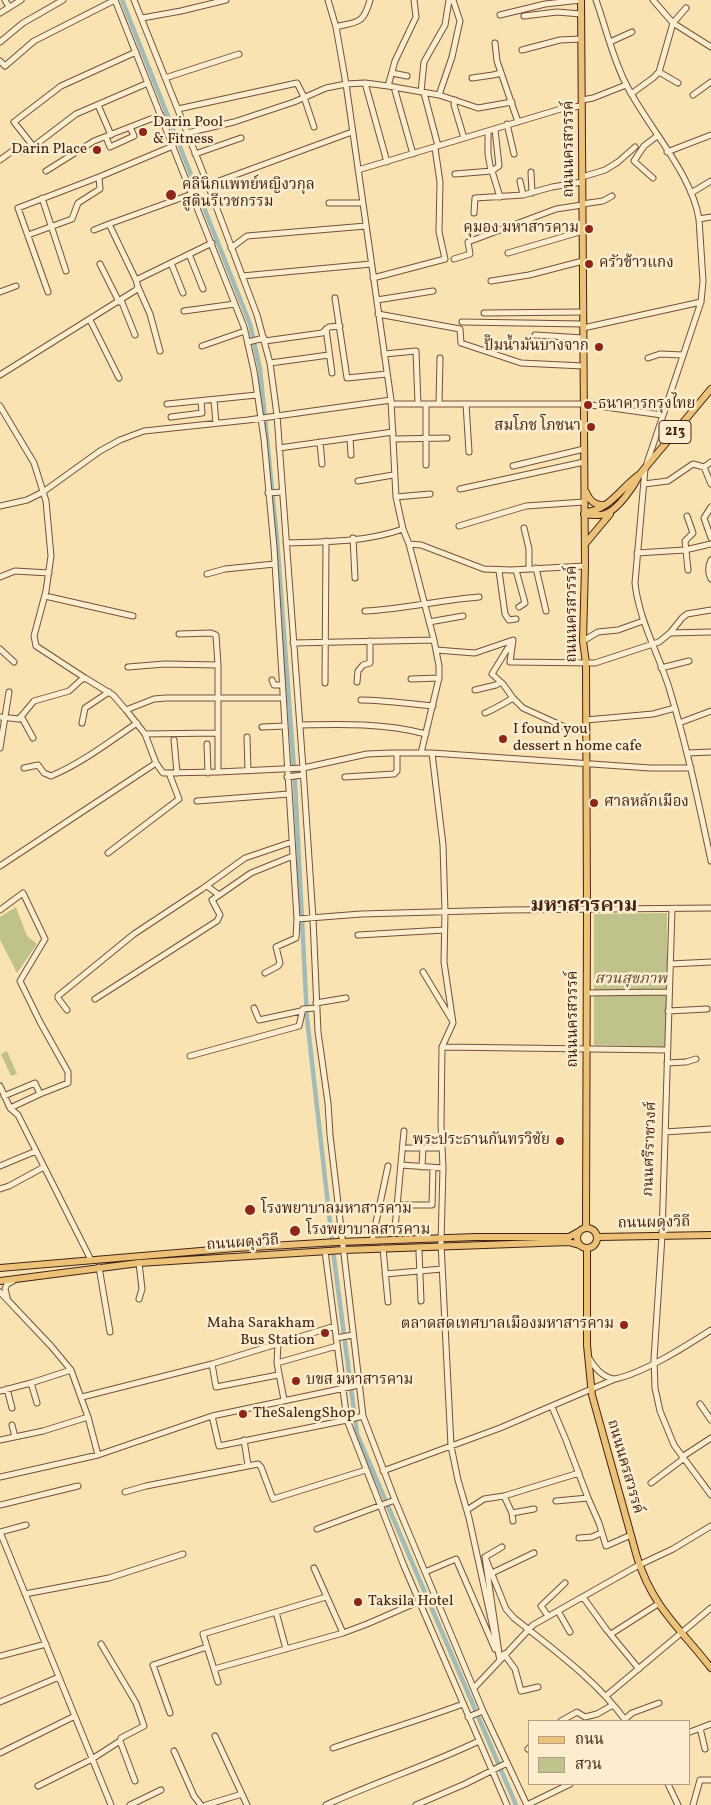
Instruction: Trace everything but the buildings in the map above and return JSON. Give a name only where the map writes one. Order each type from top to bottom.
[{"type":"main road","name":"ถนนนครสวรรค์","points":[[581,0],[585,544],[583,641],[586,663],[586,1228]]},
{"type":"main road","name":"213","points":[[584,513],[608,504],[642,471],[711,389]]},
{"type":"main road","name":"213","points":[[614,509],[634,485],[642,471]]},
{"type":"main road","points":[[584,489],[589,499],[594,503],[598,505],[608,504]]},
{"type":"main road","points":[[584,513],[603,515],[614,509]]},
{"type":"main road","points":[[585,544],[614,509]]},
{"type":"main road","points":[[586,1228],[594,1230],[598,1237],[596,1244],[587,1249],[579,1244],[576,1238],[578,1232],[586,1228]]},
{"type":"main road","name":"ถนนผดุงวิถี","points":[[0,1281],[139,1263],[383,1248],[441,1243],[476,1237],[569,1237],[578,1232]]},
{"type":"main road","name":"ถนนผดุงวิถี","points":[[598,1237],[711,1235]]},
{"type":"main road","name":"ถนนผดุงวิถี","points":[[0,1268],[236,1248],[341,1242],[569,1242],[579,1244]]},
{"type":"main road","name":"ถนนนครสวรรค์","points":[[587,1249],[588,1355],[591,1389],[639,1565],[646,1583],[658,1604],[711,1668]]},
{"type":"main road","points":[[91,1260],[96,1268]]},
{"type":"street","points":[[5,0],[9,7]]},
{"type":"street","points":[[0,13],[21,0]]},
{"type":"street","points":[[0,42],[23,23],[63,0]]},
{"type":"street","points":[[0,61],[5,66],[34,42],[115,0],[245,331],[262,418],[273,532],[287,777],[298,919],[296,938],[276,947],[280,963],[278,966],[264,972]]},
{"type":"street","points":[[134,0],[208,185],[265,339],[270,363],[274,416],[279,448],[303,768],[315,1006],[328,1103],[341,1242],[363,1416],[383,1471],[434,1595],[483,1711],[527,1805],[568,1785]]},
{"type":"street","points":[[142,18],[226,0]]},
{"type":"street","points":[[328,0],[336,27],[346,84],[391,402],[394,439],[393,475],[396,497],[403,529],[409,544],[425,604],[439,666],[439,678],[421,754]]},
{"type":"street","points":[[336,27],[361,20],[366,14],[370,0]]},
{"type":"street","points":[[388,86],[395,62],[416,17],[414,0]]},
{"type":"street","points":[[373,278],[446,259],[439,232],[440,182],[436,147],[422,92],[424,62],[445,25],[449,0]]},
{"type":"street","points":[[439,96],[452,57],[460,21],[453,0]]},
{"type":"street","points":[[500,15],[545,4],[581,0]]},
{"type":"street","points":[[596,0],[626,84],[691,193],[699,219],[703,281],[700,302],[642,471],[644,484],[635,583],[636,601],[675,708],[688,753],[711,861]]},
{"type":"street","points":[[653,0],[673,23],[711,47]]},
{"type":"street","points":[[631,94],[659,72],[673,23],[686,8]]},
{"type":"street","points":[[524,16],[557,12],[581,14]]},
{"type":"street","points":[[610,42],[632,32]]},
{"type":"street","points":[[522,50],[560,40],[581,39]]},
{"type":"street","points":[[496,43],[497,62],[518,122]]},
{"type":"street","points":[[32,146],[14,122],[61,86],[136,52]]},
{"type":"street","points":[[165,78],[239,54]]},
{"type":"street","points":[[392,72],[407,76]]},
{"type":"street","points":[[659,72],[678,83]]},
{"type":"street","points":[[472,78],[493,76],[501,73]]},
{"type":"street","points":[[693,95],[711,82]]},
{"type":"street","points":[[0,160],[15,149],[26,152],[76,114],[148,83]]},
{"type":"street","points":[[178,109],[297,83],[314,127]]},
{"type":"street","points":[[365,83],[387,162]]},
{"type":"street","points":[[187,133],[234,122],[294,102],[326,88],[346,84],[365,83],[422,92],[478,108],[512,102]]},
{"type":"street","points":[[358,170],[582,103],[626,84]]},
{"type":"street","points":[[394,88],[413,154]]},
{"type":"street","points":[[455,100],[454,105],[464,138]]},
{"type":"street","points":[[98,105],[110,147],[134,136],[130,127]]},
{"type":"street","points":[[46,171],[94,141],[161,115]]},
{"type":"street","points":[[507,124],[514,154]]},
{"type":"street","points":[[455,174],[492,171],[499,166],[495,129]]},
{"type":"street","points":[[488,131],[488,154],[500,197]]},
{"type":"street","points":[[208,185],[352,132]]},
{"type":"street","points":[[667,152],[711,135]]},
{"type":"street","points":[[653,178],[634,161],[644,146],[657,136]]},
{"type":"street","points":[[195,154],[241,138]]},
{"type":"street","points":[[48,292],[18,208],[173,146]]},
{"type":"street","points":[[474,213],[475,198],[524,195],[582,180],[612,166],[635,147]]},
{"type":"street","points":[[531,172],[532,193]]},
{"type":"street","points":[[28,235],[73,218],[78,203],[100,188],[99,177]]},
{"type":"street","points":[[520,181],[524,195]]},
{"type":"street","points":[[691,193],[711,181]]},
{"type":"street","points":[[94,230],[192,194]]},
{"type":"street","points":[[454,259],[470,254],[468,242],[556,209],[603,201],[612,196]]},
{"type":"street","points":[[42,198],[66,271]]},
{"type":"street","points":[[329,203],[363,203]]},
{"type":"street","points":[[699,219],[711,217]]},
{"type":"street","points":[[109,224],[150,314],[160,351]]},
{"type":"street","points":[[231,248],[247,236],[366,226]]},
{"type":"street","points":[[508,253],[583,231]]},
{"type":"street","points":[[136,280],[212,243]]},
{"type":"street","points":[[189,254],[203,289]]},
{"type":"street","points":[[491,281],[528,275],[583,261]]},
{"type":"street","points":[[171,263],[183,294]]},
{"type":"street","points":[[100,264],[120,301],[135,335]]},
{"type":"street","points":[[242,276],[371,264]]},
{"type":"street","points":[[0,292],[16,286]]},
{"type":"street","points":[[0,375],[120,301],[138,287]]},
{"type":"street","points":[[376,300],[433,291]]},
{"type":"street","points":[[335,298],[347,378],[387,374]]},
{"type":"street","points":[[462,322],[583,326],[700,302]]},
{"type":"street","points":[[184,311],[235,304]]},
{"type":"street","points":[[484,314],[583,312]]},
{"type":"street","points":[[378,314],[460,329],[461,343],[521,363],[584,366]]},
{"type":"street","points":[[90,320],[119,378]]},
{"type":"street","points":[[248,342],[322,333],[329,327],[340,326]]},
{"type":"street","points":[[326,329],[332,373]]},
{"type":"street","points":[[202,346],[245,331]]},
{"type":"street","points":[[535,335],[583,338]]},
{"type":"street","points":[[384,354],[416,351],[418,404]]},
{"type":"street","points":[[648,358],[660,354],[683,355]]},
{"type":"street","points":[[270,363],[329,356]]},
{"type":"street","points":[[439,404],[440,358]]},
{"type":"street","points":[[167,404],[257,395]]},
{"type":"street","points":[[214,400],[216,423]]},
{"type":"street","points":[[171,417],[202,413],[201,401]]},
{"type":"street","points":[[0,506],[27,500],[43,492],[100,451],[131,436],[155,429],[391,402],[418,404],[584,404],[662,415]]},
{"type":"street","points":[[426,404],[426,465]]},
{"type":"street","points":[[466,404],[469,452]]},
{"type":"street","points":[[0,406],[32,461],[46,501],[51,556],[45,596],[34,636],[36,646],[113,695],[145,734],[156,763],[164,773],[208,773],[303,768],[367,754],[397,753],[432,753],[650,768],[691,768]]},
{"type":"street","points":[[279,448],[393,432]]},
{"type":"street","points":[[350,438],[351,454]]},
{"type":"street","points":[[394,439],[447,438]]},
{"type":"street","points":[[320,442],[322,464]]},
{"type":"street","points":[[513,466],[584,449]]},
{"type":"street","points":[[460,488],[584,462]]},
{"type":"street","points":[[644,484],[668,481],[692,464],[704,466],[711,462]]},
{"type":"street","points":[[704,466],[710,484]]},
{"type":"street","points":[[358,481],[393,475]]},
{"type":"street","points":[[269,493],[281,492]]},
{"type":"street","points":[[396,497],[430,494]]},
{"type":"street","points":[[459,526],[526,506],[584,502]]},
{"type":"street","points":[[711,506],[704,518],[711,538]]},
{"type":"street","points":[[688,516],[693,533],[685,540],[688,570]]},
{"type":"street","points":[[524,528],[529,549],[529,569]]},
{"type":"street","points":[[286,543],[326,542],[388,534],[403,529]]},
{"type":"street","points":[[273,532],[284,531]]},
{"type":"street","points":[[353,538],[355,578]]},
{"type":"street","points":[[325,683],[326,542]]},
{"type":"street","points":[[409,544],[421,545],[484,569],[498,571],[585,566]]},
{"type":"street","points":[[637,553],[685,550],[711,544]]},
{"type":"street","points":[[711,560],[709,574],[711,579]]},
{"type":"street","points":[[206,574],[224,569],[275,564]]},
{"type":"street","points":[[536,568],[546,611]]},
{"type":"street","points":[[516,570],[525,603],[519,607]]},
{"type":"street","points":[[0,577],[15,571],[49,573]]},
{"type":"street","points":[[498,571],[500,602]]},
{"type":"street","points":[[498,571],[506,614],[510,620],[516,619]]},
{"type":"street","points":[[45,596],[133,616]]},
{"type":"street","points":[[365,611],[479,597]]},
{"type":"street","points":[[513,640],[510,662],[595,664],[659,642],[687,614],[711,610]]},
{"type":"street","points":[[429,622],[463,616]]},
{"type":"street","points":[[583,641],[598,632],[618,630],[643,621]]},
{"type":"street","points":[[670,633],[711,632]]},
{"type":"street","points":[[179,634],[211,633],[216,635],[218,665],[218,772]]},
{"type":"street","points":[[293,643],[434,640]]},
{"type":"street","points":[[436,650],[475,652],[513,640]]},
{"type":"street","points":[[513,640],[492,674],[523,708],[567,728],[586,730]]},
{"type":"street","points":[[357,682],[358,671],[370,663],[370,641]]},
{"type":"street","points":[[0,649],[14,662]]},
{"type":"street","points":[[661,668],[689,661]]},
{"type":"street","points":[[128,667],[165,664],[218,665]]},
{"type":"street","points":[[2,717],[19,719],[34,701],[69,691],[84,678]]},
{"type":"street","points":[[411,679],[439,678]]},
{"type":"street","points":[[272,680],[274,685],[282,685]]},
{"type":"street","points":[[475,690],[501,682]]},
{"type":"street","points":[[0,748],[2,717],[9,692]]},
{"type":"street","points":[[82,723],[85,708],[109,692]]},
{"type":"street","points":[[126,710],[154,699],[166,698],[283,698]]},
{"type":"street","points":[[485,712],[498,708],[502,703],[513,698]]},
{"type":"street","points":[[361,700],[393,701],[433,706]]},
{"type":"street","points":[[586,720],[653,714],[675,708]]},
{"type":"street","points":[[679,723],[711,711]]},
{"type":"street","points":[[21,716],[33,738]]},
{"type":"street","points":[[24,768],[38,765],[48,776],[51,776],[66,770],[137,723]]},
{"type":"street","points":[[300,726],[366,724],[426,734]]},
{"type":"street","points":[[262,727],[285,726]]},
{"type":"street","points":[[145,734],[217,733]]},
{"type":"street","points":[[246,737],[248,771]]},
{"type":"street","points":[[174,740],[177,773]]},
{"type":"street","points":[[207,744],[208,773]]},
{"type":"street","points":[[688,753],[711,752]]},
{"type":"street","points":[[345,777],[394,774],[397,771],[397,753]]},
{"type":"street","points":[[432,753],[443,845],[444,962],[454,1022],[442,1047],[441,1124],[443,1168],[441,1243],[451,1446],[500,1660]]},
{"type":"street","points":[[0,866],[156,763]]},
{"type":"street","points":[[108,853],[179,799],[169,773]]},
{"type":"street","points":[[287,777],[303,775]]},
{"type":"street","points":[[197,801],[289,794]]},
{"type":"street","points":[[67,1010],[58,996],[134,934],[207,886],[245,858],[292,842]]},
{"type":"street","points":[[95,999],[217,921],[220,915],[212,900],[251,873],[293,856]]},
{"type":"street","points":[[207,886],[219,895]]},
{"type":"street","points":[[0,910],[24,894],[45,939],[20,981],[68,1072],[68,1083],[10,1108]]},
{"type":"street","name":"ภนนศรีราชวงศ์","points":[[672,908],[662,1236],[654,1363],[655,1388],[660,1411],[674,1445],[711,1495]]},
{"type":"street","points":[[298,919],[361,914],[506,910],[711,908]]},
{"type":"street","points":[[358,935],[444,930]]},
{"type":"street","points":[[670,964],[711,962]]},
{"type":"street","points":[[423,972],[454,1022]]},
{"type":"street","points":[[587,993],[669,992]]},
{"type":"street","points":[[254,1008],[259,1020],[346,998]]},
{"type":"street","points":[[668,1010],[708,1009]]},
{"type":"street","points":[[190,1056],[299,1026],[302,1010]]},
{"type":"street","points":[[442,1047],[667,1050]]},
{"type":"street","points":[[667,1063],[686,1062],[696,1059]]},
{"type":"street","points":[[4,1096],[35,1083],[40,1094]]},
{"type":"street","points":[[0,1086],[10,1108],[18,1115],[91,1260]]},
{"type":"street","points":[[665,1132],[711,1128]]},
{"type":"street","points":[[395,1228],[404,1131]]},
{"type":"street","points":[[407,1148],[442,1148]]},
{"type":"street","points":[[422,1167],[423,1148]]},
{"type":"street","points":[[0,1166],[36,1151]]},
{"type":"street","points":[[401,1165],[443,1168]]},
{"type":"street","points":[[372,1241],[388,1166]]},
{"type":"street","points":[[0,1189],[44,1167]]},
{"type":"street","points":[[397,1205],[432,1205],[433,1168]]},
{"type":"street","points":[[383,1248],[388,1302]]},
{"type":"street","points":[[328,1251],[336,1338],[347,1420],[419,1601],[507,1805]]},
{"type":"street","points":[[420,1251],[422,1301]]},
{"type":"street","points":[[139,1263],[142,1289],[139,1299]]},
{"type":"street","points":[[96,1268],[110,1332]]},
{"type":"street","points":[[385,1274],[442,1269]]},
{"type":"street","points":[[15,1308],[5,1294],[5,1289],[7,1284],[17,1279]]},
{"type":"street","points":[[0,1292],[71,1370],[82,1397],[98,1455]]},
{"type":"street","points":[[0,1296],[15,1308]]},
{"type":"street","points":[[82,1397],[212,1364],[335,1326]]},
{"type":"street","points":[[383,1471],[552,1407],[623,1377],[654,1363],[711,1330]]},
{"type":"street","points":[[336,1338],[353,1335]]},
{"type":"street","points":[[278,1343],[278,1375],[284,1400]]},
{"type":"street","points":[[277,1363],[337,1346]]},
{"type":"street","points":[[588,1355],[599,1372],[604,1376],[615,1379]]},
{"type":"street","points":[[212,1364],[216,1387],[278,1375]]},
{"type":"street","points":[[0,1391],[71,1370]]},
{"type":"street","points":[[31,1383],[37,1403]]},
{"type":"street","points":[[0,1476],[98,1455],[212,1416],[358,1385]]},
{"type":"street","points":[[7,1389],[12,1408]]},
{"type":"street","points":[[700,1404],[711,1420]]},
{"type":"street","points":[[552,1407],[599,1523],[606,1546],[631,1536]]},
{"type":"street","points":[[212,1416],[219,1446],[363,1416]]},
{"type":"street","points":[[0,1440],[88,1417]]},
{"type":"street","points":[[12,1425],[15,1437]]},
{"type":"street","points":[[651,1482],[711,1438]]},
{"type":"street","points":[[244,1440],[248,1465]]},
{"type":"street","points":[[125,1492],[146,1486],[258,1464],[273,1499],[366,1470]]},
{"type":"street","points":[[467,1510],[484,1499],[504,1496],[579,1473]]},
{"type":"street","points":[[0,1504],[78,1486]]},
{"type":"street","points":[[504,1496],[512,1513],[513,1521]]},
{"type":"street","points":[[556,1500],[588,1498]]},
{"type":"street","points":[[317,1529],[395,1500]]},
{"type":"street","points":[[512,1513],[534,1509]]},
{"type":"street","points":[[26,1524],[0,1532],[111,1805]]},
{"type":"street","points":[[474,1688],[528,1629],[548,1616],[639,1565],[673,1549],[711,1526]]},
{"type":"street","points":[[579,1538],[592,1537],[601,1532]]},
{"type":"street","points":[[485,1557],[502,1547]]},
{"type":"street","points":[[492,1573],[534,1553]]},
{"type":"street","points":[[25,1594],[108,1578],[183,1554]]},
{"type":"street","points":[[485,1557],[500,1660]]},
{"type":"street","points":[[485,1557],[506,1609],[586,1676],[626,1720],[632,1714],[659,1703]]},
{"type":"street","points":[[425,1572],[456,1559],[500,1660]]},
{"type":"street","points":[[314,1568],[343,1633]]},
{"type":"street","points":[[548,1616],[541,1606],[565,1583]]},
{"type":"street","points":[[214,1669],[343,1633],[434,1595]]},
{"type":"street","points":[[218,1682],[203,1634],[326,1597]]},
{"type":"street","points":[[583,1597],[639,1669]]},
{"type":"street","points":[[611,1634],[658,1604]]},
{"type":"street","points":[[606,1696],[711,1608]]},
{"type":"street","points":[[558,1611],[570,1632]]},
{"type":"street","points":[[276,1612],[286,1649]]},
{"type":"street","points":[[0,1656],[46,1644]]},
{"type":"street","points":[[38,1786],[92,1759],[120,1741],[121,1738],[144,1726],[136,1703],[101,1644]]},
{"type":"street","points":[[170,1713],[152,1665],[207,1648]]},
{"type":"street","points":[[504,1654],[515,1669],[521,1691],[538,1688]]},
{"type":"street","points":[[0,1702],[59,1677]]},
{"type":"street","points":[[333,1748],[463,1704]]},
{"type":"street","points":[[563,1720],[577,1712],[584,1719],[613,1705]]},
{"type":"street","points":[[468,1717],[483,1711]]},
{"type":"street","points":[[0,1753],[75,1716]]},
{"type":"street","points":[[691,1732],[711,1724]]},
{"type":"street","points":[[700,1728],[705,1748]]},
{"type":"street","points":[[215,1736],[247,1805]]},
{"type":"street","points":[[120,1741],[136,1781]]},
{"type":"street","points":[[326,1805],[377,1782],[442,1758],[479,1741]]},
{"type":"street","points":[[174,1750],[194,1796],[201,1805]]},
{"type":"street","points":[[416,1805],[507,1763]]},
{"type":"street","points":[[693,1805],[700,1780],[711,1780]]},
{"type":"street","points":[[668,1785],[678,1805]]},
{"type":"street","points":[[130,1805],[161,1790]]},
{"type":"street","points":[[206,1805],[242,1794]]},
{"type":"green space","points":[[16,907],[27,936],[37,944],[17,973],[0,940],[0,917]]},
{"type":"green space","name":"สวนสุขภาพ","points":[[667,913],[667,1047],[594,1045],[594,914]]},
{"type":"green space","points":[[7,1051],[17,1074],[11,1076],[1,1054]]},
{"type":"waterway","points":[[122,0],[250,324],[260,369],[277,539],[295,782],[307,1018],[334,1258],[357,1434],[516,1805]]},
{"type":"place","name":"Darin Pool & Fitness","points":[[143,132]]},
{"type":"place","name":"Darin Place","points":[[97,150]]},
{"type":"place","name":"คลินิกแพทย์หญิงวกุล สูตินรีเวชกรรม","points":[[171,195]]},
{"type":"place","name":"คุมอง มหาสารคาม","points":[[589,229]]},
{"type":"place","name":"ครัวข้าวแกง","points":[[589,264]]},
{"type":"place","name":"ปั๊มน้ำมันบางจาก","points":[[599,347]]},
{"type":"place","name":"ธนาคารกรุงไทย","points":[[588,405]]},
{"type":"place","name":"สมโภช โภชนา","points":[[591,427]]},
{"type":"place","name":"I found you dessert n home cafe","points":[[503,739]]},
{"type":"place","name":"ศาลหลักเมือง","points":[[594,803]]},
{"type":"place","name":"พระประธานกันทรวิชัย","points":[[560,1141]]},
{"type":"place","name":"โรงพยาบาลมหาสารคาม","points":[[250,1210]]},
{"type":"place","name":"โรงพยาบาลสารคาม","points":[[295,1231]]},
{"type":"place","name":"ตลาดสดเทศบาลเมืองมหาสารคาม","points":[[624,1325]]},
{"type":"place","name":"Maha Sarakham Bus Station","points":[[325,1333]]},
{"type":"place","name":"บขส มหาสารคาม","points":[[296,1381]]},
{"type":"place","name":"TheSalengShop","points":[[243,1414]]},
{"type":"place","name":"Taksila Hotel","points":[[358,1602]]},
{"type":"district","name":"มหาสารคาม","points":[[584,907]]}]
